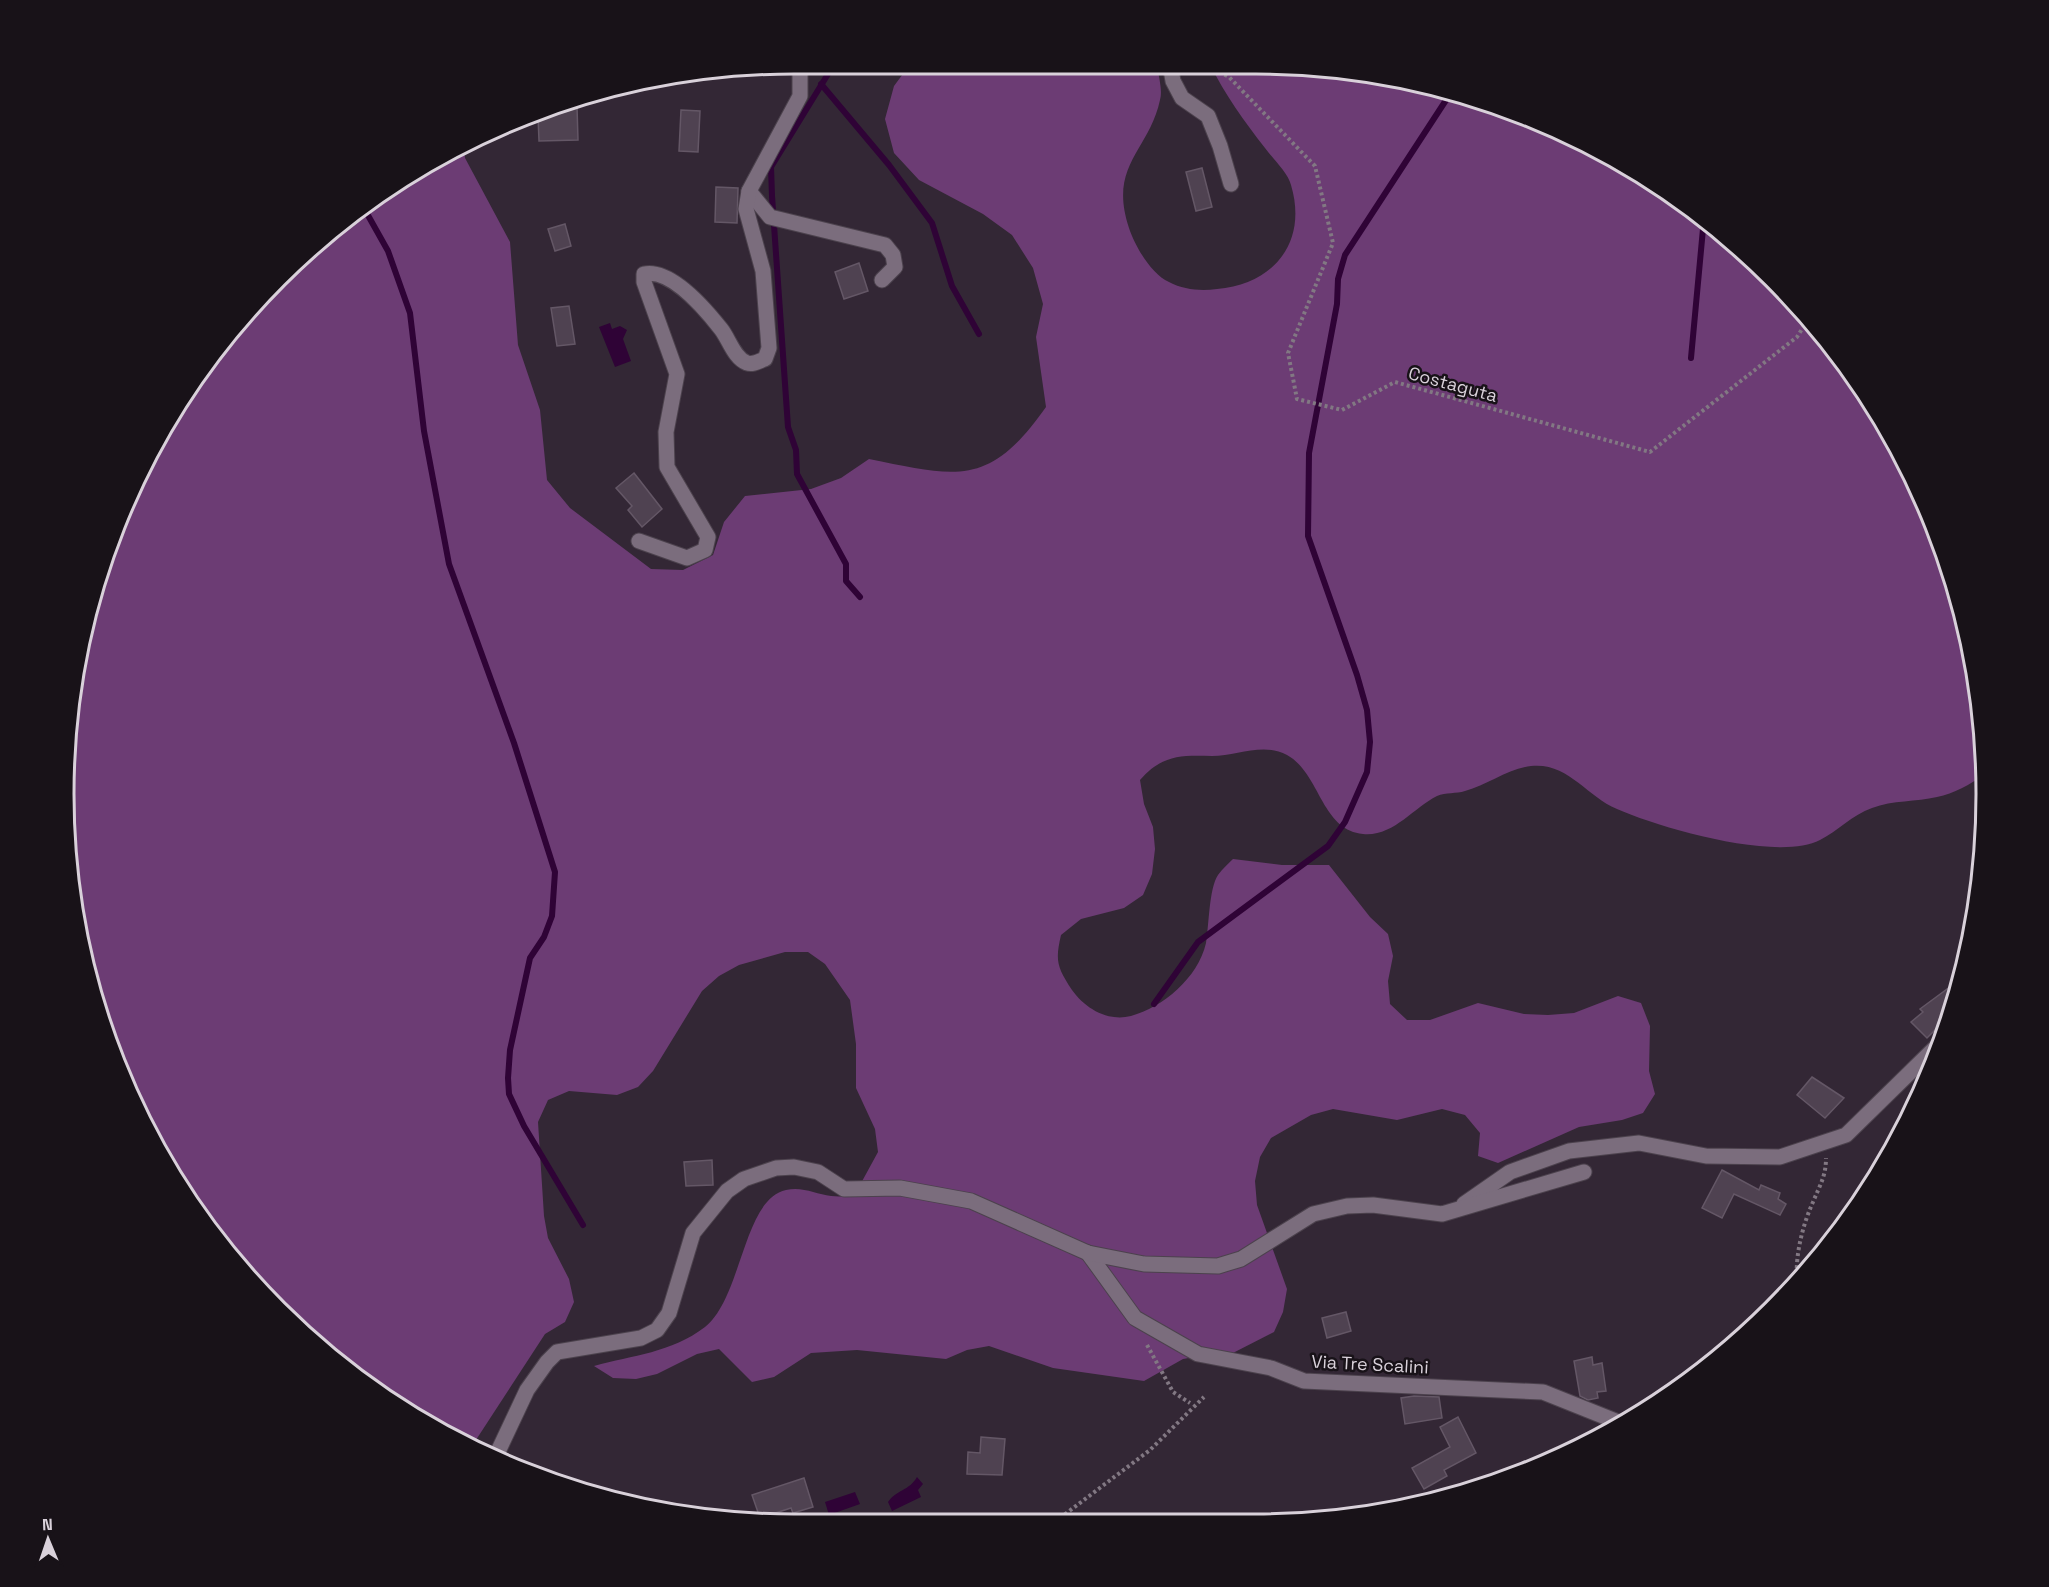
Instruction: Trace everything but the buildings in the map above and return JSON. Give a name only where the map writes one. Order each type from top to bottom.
[{"type":"street","points":[[639,541],[687,558],[705,550],[708,537],[667,466],[666,432],[677,374],[644,282],[644,274],[657,274],[678,284],[722,330],[740,358],[752,364],[765,359],[769,348],[763,271],[746,208],[749,192],[800,96],[800,74]]},
{"type":"street","points":[[1172,74],[1182,98],[1208,116],[1231,184]]},
{"type":"street","points":[[749,192],[770,217],[885,244],[893,255],[895,267],[882,280]]},
{"type":"street","points":[[1456,1209],[1510,1172],[1569,1151],[1639,1143],[1706,1156],[1780,1156],[1831,1140],[1846,1135],[1925,1058]]},
{"type":"street","points":[[499,1450],[527,1390],[557,1352],[641,1338],[657,1330],[669,1313],[693,1233],[726,1191],[744,1179],[776,1168],[794,1167],[818,1172],[844,1189],[900,1188],[971,1201],[1088,1253],[1144,1264],[1218,1266],[1241,1259],[1313,1214],[1347,1206],[1373,1205],[1442,1214],[1584,1172]]},
{"type":"street","name":"Via Tre Scalini","points":[[1088,1253],[1135,1318],[1197,1354],[1271,1368],[1304,1381],[1543,1392],[1611,1419]]},
{"type":"path","name":"Costaguta","points":[[1223,74],[1229,77],[1315,166],[1333,243],[1288,353],[1297,399],[1342,410],[1395,382],[1650,452],[1797,337],[1803,327]]},
{"type":"path","points":[[1798,1266],[1801,1241],[1812,1204],[1823,1183],[1826,1150],[1831,1140]]},
{"type":"path","points":[[1135,1318],[1138,1332],[1161,1367],[1173,1392],[1190,1402]]},
{"type":"path","points":[[1065,1514],[1150,1450],[1204,1397]]},
{"type":"shaded area","points":[[903,74],[1159,74],[1160,100],[1155,118],[1127,173],[1123,189],[1124,207],[1132,235],[1156,273],[1175,285],[1199,290],[1237,285],[1255,279],[1270,269],[1282,256],[1290,242],[1295,225],[1295,206],[1289,180],[1235,108],[1215,74],[1303,75],[1396,87],[1442,98],[1531,128],[1616,170],[1656,195],[1694,222],[1765,284],[1827,355],[1879,434],[1921,518],[1951,607],[1962,653],[1969,700],[1975,780],[1943,796],[1872,808],[1820,840],[1801,846],[1777,847],[1719,840],[1636,817],[1606,803],[1566,774],[1544,766],[1522,768],[1462,792],[1437,796],[1384,831],[1363,834],[1349,830],[1338,822],[1329,812],[1298,763],[1278,751],[1259,750],[1212,756],[1190,756],[1164,761],[1140,780],[1144,804],[1153,827],[1155,849],[1152,874],[1143,895],[1124,908],[1081,919],[1061,935],[1058,951],[1060,969],[1077,997],[1090,1008],[1113,1017],[1131,1016],[1155,1006],[1178,989],[1202,956],[1215,881],[1233,859],[1282,865],[1329,865],[1370,917],[1388,934],[1393,956],[1388,981],[1390,1004],[1407,1020],[1430,1020],[1478,1003],[1524,1014],[1548,1015],[1574,1013],[1618,996],[1641,1003],[1650,1026],[1649,1071],[1655,1094],[1643,1113],[1622,1120],[1579,1127],[1498,1163],[1478,1156],[1480,1133],[1465,1115],[1442,1109],[1397,1120],[1333,1109],[1311,1115],[1271,1138],[1260,1157],[1255,1181],[1257,1205],[1287,1289],[1283,1312],[1274,1332],[1229,1355],[1206,1355],[1183,1359],[1144,1381],[1053,1368],[989,1346],[967,1350],[946,1359],[857,1350],[811,1353],[774,1377],[752,1382],[719,1349],[697,1354],[657,1374],[636,1379],[613,1378],[594,1366],[665,1348],[679,1343],[705,1327],[717,1313],[727,1295],[751,1230],[760,1211],[772,1197],[792,1189],[831,1196],[854,1196],[878,1152],[875,1129],[856,1088],[856,1044],[850,1000],[825,964],[808,952],[785,952],[739,965],[719,976],[702,991],[653,1071],[638,1087],[617,1095],[569,1091],[548,1100],[538,1122],[544,1216],[548,1238],[569,1279],[574,1302],[565,1322],[545,1334],[476,1440],[433,1417],[393,1392],[355,1365],[284,1303],[222,1232],[195,1194],[170,1154],[128,1069],[98,980],[87,934],[75,841],[75,746],[87,653],[98,607],[128,518],[148,475],[170,433],[222,355],[284,284],[355,222],[393,195],[464,154],[510,242],[518,345],[540,410],[547,480],[570,508],[651,569],[683,570],[713,555],[724,522],[745,496],[811,489],[841,478],[869,459],[949,472],[970,470],[988,464],[1007,452],[1026,433],[1046,407],[1036,337],[1043,304],[1033,268],[1012,235],[983,214],[919,180],[894,153],[885,119],[894,86]]},
{"type":"shaded area","points":[[610,323],[612,329],[620,326],[627,330],[623,339],[631,361],[615,367],[599,327]]},
{"type":"shaded area","points":[[917,1477],[923,1484],[918,1490],[921,1497],[892,1511],[888,1502],[914,1482]]},
{"type":"shaded area","points":[[855,1492],[860,1504],[829,1514],[825,1502]]},
{"type":"waterway","points":[[828,74],[771,167],[772,196],[788,427],[796,450],[797,474],[846,564],[846,581],[860,597]]},
{"type":"waterway","points":[[821,84],[889,165],[932,223],[952,286],[979,334]]},
{"type":"waterway","points":[[1154,1004],[1198,942],[1328,846],[1345,822],[1367,772],[1370,742],[1367,710],[1308,536],[1309,453],[1337,304],[1338,279],[1345,255],[1446,99]]},
{"type":"waterway","points":[[367,213],[388,251],[410,313],[424,431],[449,564],[514,743],[555,872],[552,916],[544,937],[530,958],[510,1050],[509,1094],[524,1126],[583,1225]]},
{"type":"waterway","points":[[1691,358],[1703,229]]}]
